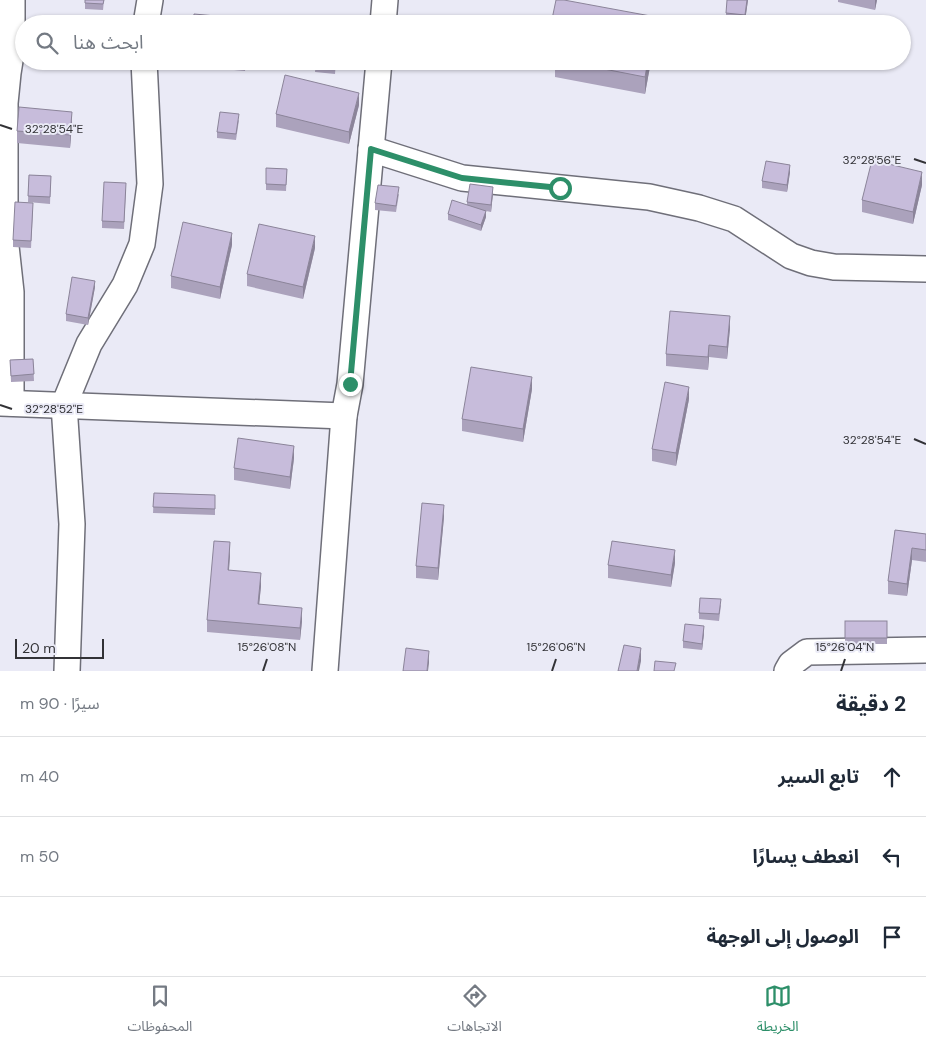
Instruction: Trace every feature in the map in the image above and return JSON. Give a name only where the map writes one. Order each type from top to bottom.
[{"type":"street","points":[[12,0],[12,48],[5,103],[5,236],[11,292],[6,403],[344,416]]},
{"type":"street","points":[[148,15],[150,0]]},
{"type":"street","points":[[384,15],[386,0]]},
{"type":"street","points":[[67,671],[72,524],[64,405],[89,344],[125,285],[142,244],[150,184],[144,70]]},
{"type":"street","points":[[325,671],[344,416],[350,374],[378,70]]},
{"type":"street","points":[[371,149],[462,178],[648,197],[699,208],[734,220],[791,256],[811,263],[834,267],[926,268]]},
{"type":"street","points":[[787,671],[791,664],[806,652],[926,650]]},
{"type":"building","points":[[85,0],[104,0],[103,4],[85,3]]},
{"type":"building","points":[[556,0],[564,0],[645,15],[553,15]]},
{"type":"building","points":[[727,0],[747,0],[745,15],[726,13]]},
{"type":"building","points":[[609,70],[646,70],[645,77]]},
{"type":"building","points":[[285,75],[359,93],[349,132],[276,114]]},
{"type":"building","points":[[19,107],[72,112],[70,135],[17,131]]},
{"type":"building","points":[[220,112],[239,114],[236,134],[217,132]]},
{"type":"building","points":[[872,160],[922,172],[913,212],[862,200]]},
{"type":"building","points":[[766,161],[790,165],[787,185],[762,181]]},
{"type":"building","points":[[266,168],[287,169],[286,185],[266,184]]},
{"type":"building","points":[[29,175],[51,176],[50,197],[28,196]]},
{"type":"building","points":[[104,182],[126,183],[124,222],[102,221]]},
{"type":"building","points":[[470,184],[493,187],[491,205],[467,202]]},
{"type":"building","points":[[378,185],[399,187],[396,206],[375,203]]},
{"type":"building","points":[[452,200],[486,211],[481,225],[448,214]]},
{"type":"building","points":[[15,202],[33,203],[31,241],[13,240]]},
{"type":"building","points":[[183,222],[232,233],[220,287],[171,276]]},
{"type":"building","points":[[259,224],[315,236],[303,287],[247,274]]},
{"type":"building","points":[[72,277],[95,281],[88,318],[66,314]]},
{"type":"building","points":[[670,311],[730,316],[727,347],[709,345],[708,357],[666,354]]},
{"type":"building","points":[[33,359],[34,374],[11,376],[10,360]]},
{"type":"building","points":[[471,367],[532,377],[523,429],[462,419]]},
{"type":"building","points":[[665,382],[689,387],[676,453],[652,449]]},
{"type":"building","points":[[238,438],[294,446],[290,477],[234,468]]},
{"type":"building","points":[[154,493],[215,495],[215,509],[153,507]]},
{"type":"building","points":[[422,503],[444,505],[438,568],[416,566]]},
{"type":"building","points":[[895,530],[926,534],[926,550],[912,548],[907,584],[888,581]]},
{"type":"building","points":[[214,541],[230,542],[228,570],[261,573],[258,604],[302,608],[300,628],[207,620]]},
{"type":"building","points":[[612,541],[675,550],[671,575],[608,565]]},
{"type":"building","points":[[700,598],[721,599],[719,614],[699,613]]},
{"type":"building","points":[[845,621],[887,621],[887,638],[845,638]]},
{"type":"building","points":[[685,624],[704,626],[702,644],[683,641]]},
{"type":"building","points":[[624,645],[641,648],[637,671],[618,671]]},
{"type":"building","points":[[406,648],[429,651],[427,671],[403,671]]},
{"type":"building","points":[[655,661],[676,663],[674,671],[654,671]]},
{"type":"route","points":[[350,384],[371,149],[462,178],[560,188]]}]
